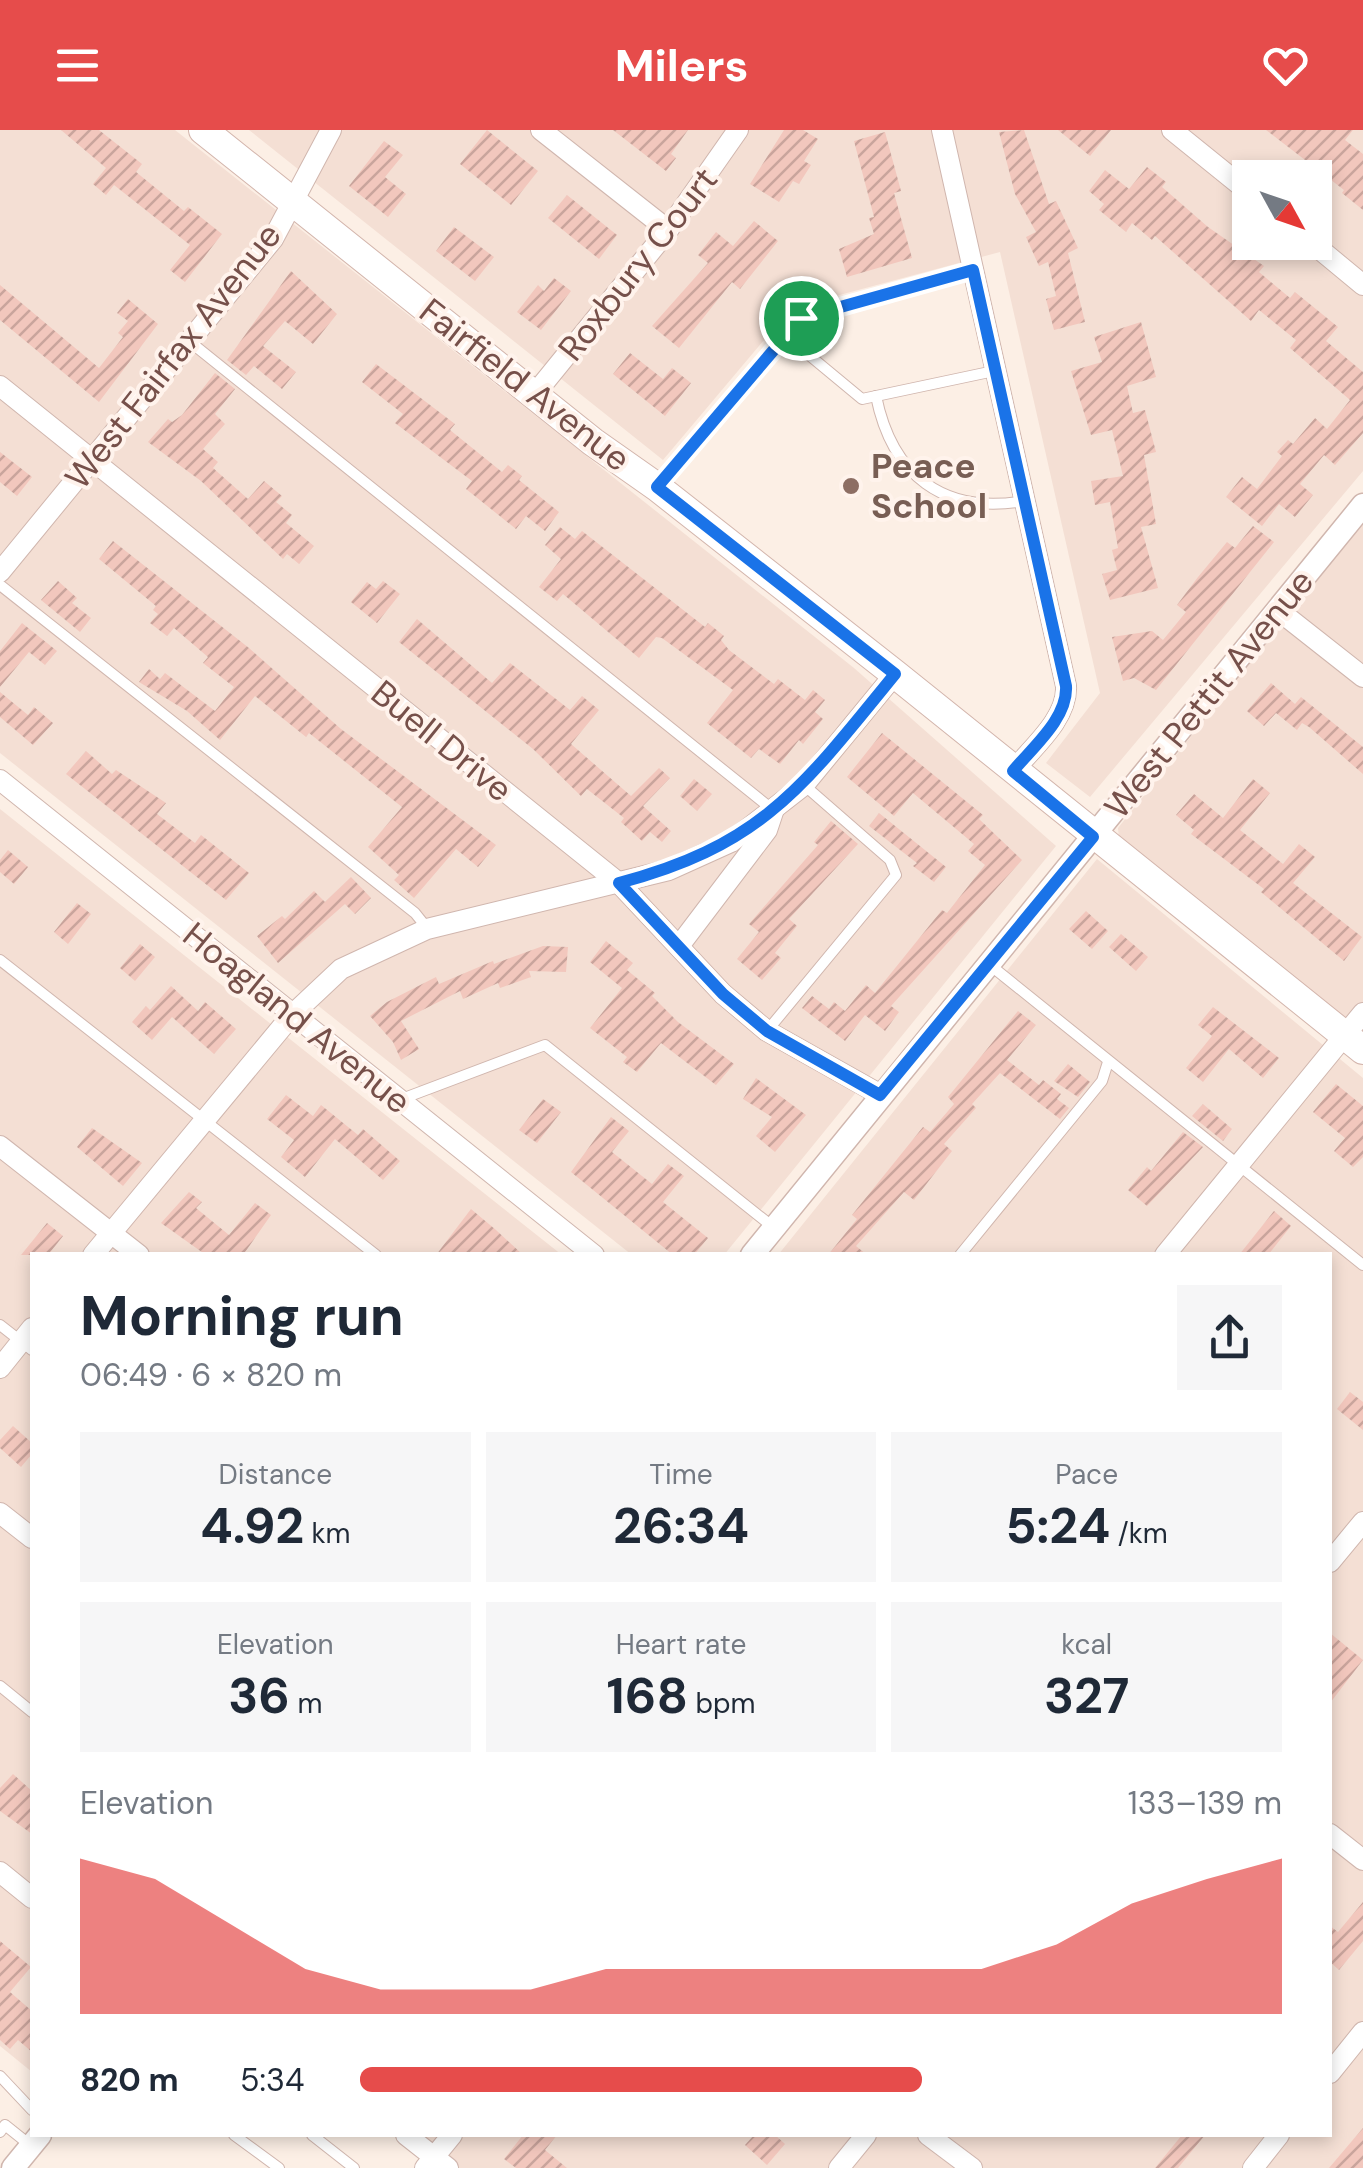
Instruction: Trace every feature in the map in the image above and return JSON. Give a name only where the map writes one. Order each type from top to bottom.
[{"type":"main road","name":"Fairfield Avenue","points":[[202,130],[534,395],[895,674],[1354,1043]]},
{"type":"street","name":"West Fairfax Avenue","points":[[0,572],[273,239],[331,130]]},
{"type":"street","points":[[540,130],[668,230]]},
{"type":"street","name":"Roxbury Court","points":[[534,395],[668,230],[738,130]]},
{"type":"street","points":[[942,130],[1067,701],[1013,771]]},
{"type":"street","points":[[1172,130],[1232,179]]},
{"type":"street","points":[[1332,259],[1363,285]]},
{"type":"street","name":"Buell Drive","points":[[0,386],[619,883],[767,1031],[880,1095]]},
{"type":"street","name":"West Pettit Avenue","points":[[754,1252],[1363,505]]},
{"type":"street","points":[[1278,610],[1363,677]]},
{"type":"street","points":[[95,1252],[292,1015],[342,970],[427,929],[669,870],[731,842],[804,786],[895,674]]},
{"type":"street","name":"Hoagland Avenue","points":[[0,780],[590,1252]]},
{"type":"street","points":[[679,946],[767,830],[774,810]]},
{"type":"street","points":[[1167,1252],[1238,1165],[1354,1043],[1363,1013]]},
{"type":"street","points":[[0,1146],[135,1252]]},
{"type":"street","points":[[0,1368],[29,1340]]},
{"type":"street","points":[[0,1513],[30,1536]]},
{"type":"street","points":[[1332,1560],[1363,1522]]},
{"type":"street","points":[[1332,1836],[1363,1860]]},
{"type":"street","points":[[0,1872],[30,1896]]},
{"type":"street","points":[[1332,2071],[1363,2032]]},
{"type":"street","points":[[408,2137],[436,2164],[451,2137]]},
{"type":"street","points":[[839,2168],[864,2137]]},
{"type":"street","points":[[931,2137],[972,2168]]},
{"type":"street","points":[[1253,2168],[1278,2137]]},
{"type":"street","points":[[13,2168],[35,2140]]},
{"type":"lane","points":[[657,487],[801,318],[973,270]]},
{"type":"lane","points":[[786,336],[862,399],[994,371]]},
{"type":"lane","points":[[189,341],[774,810]]},
{"type":"lane","points":[[876,396],[891,448],[934,488],[960,503],[1024,501]]},
{"type":"lane","points":[[0,585],[415,913],[427,929]]},
{"type":"lane","points":[[767,1031],[896,875],[890,860],[804,786]]},
{"type":"lane","points":[[0,960],[372,1252]]},
{"type":"lane","points":[[989,964],[1363,1265]]},
{"type":"lane","points":[[399,1100],[545,1045],[774,1228]]},
{"type":"lane","points":[[962,1252],[1102,1081],[1108,1062]]},
{"type":"lane","points":[[0,1324],[29,1340]]},
{"type":"lane","points":[[0,1686],[30,1710]]},
{"type":"lane","points":[[0,2076],[30,2108]]},
{"type":"lane","points":[[0,2132],[6,2125],[35,2140]]},
{"type":"lane","points":[[237,2137],[279,2168]]},
{"type":"lane","points":[[315,2137],[354,2168]]},
{"type":"shaded area","points":[[0,130],[175,130],[854,668],[1056,846],[726,1252],[628,1252],[0,753]]},
{"type":"shaded area","points":[[249,130],[1363,130],[1363,471],[1090,797],[1046,763],[1100,693],[1000,252],[791,308],[663,460]]},
{"type":"shaded area","points":[[1363,521],[1363,1033],[1119,839],[1118,828]]},
{"type":"shaded area","points":[[0,809],[558,1252],[30,1252],[30,2070],[0,2046]]},
{"type":"shaded area","points":[[1097,859],[1363,1078],[1363,2168],[441,2168],[422,2137],[1332,2137],[1332,1252],[780,1252]]},
{"type":"building","points":[[61,130],[99,130],[142,164],[136,172],[184,211],[188,207],[222,234],[185,282],[170,270],[190,245],[114,185],[106,195],[93,184],[106,168]]},
{"type":"building","points":[[487,130],[538,171],[511,205],[460,164]]},
{"type":"building","points":[[613,130],[688,130],[671,154],[676,158],[666,171]]},
{"type":"building","points":[[784,130],[803,130],[818,139],[804,161],[811,165],[799,184],[793,181],[779,202],[750,184]]},
{"type":"building","points":[[1024,130],[1049,204],[1056,201],[1078,248],[1068,253],[1085,322],[1054,330],[1046,299],[1056,296],[1048,262],[1039,266],[1026,237],[1036,232],[1015,194],[999,132]]},
{"type":"building","points":[[1058,130],[1111,130],[1090,156]]},
{"type":"building","points":[[1266,130],[1353,130],[1345,140],[1363,154],[1363,210],[1332,181],[1332,160],[1305,160]]},
{"type":"building","points":[[885,132],[901,191],[894,193],[912,258],[847,277],[839,249],[874,234],[869,218],[874,217],[854,141]]},
{"type":"building","points":[[384,141],[403,155],[385,177],[406,194],[388,217],[349,186]]},
{"type":"building","points":[[1147,167],[1166,182],[1162,187],[1232,244],[1232,260],[1255,260],[1264,266],[1259,272],[1290,298],[1295,292],[1338,327],[1326,341],[1363,372],[1363,433],[1335,465],[1324,455],[1300,484],[1313,495],[1295,517],[1279,504],[1262,526],[1226,497],[1242,477],[1257,489],[1282,456],[1277,452],[1288,440],[1293,444],[1315,418],[1327,429],[1350,400],[1290,348],[1296,340],[1259,310],[1251,321],[1155,236],[1152,240],[1132,223],[1126,232],[1099,210],[1104,204],[1089,191],[1105,170],[1129,189]]},
{"type":"building","points":[[567,195],[617,235],[599,259],[548,218]]},
{"type":"building","points":[[754,221],[778,241],[740,289],[732,282],[679,348],[652,326],[708,263],[698,255],[716,232],[733,246]]},
{"type":"building","points":[[454,227],[494,257],[475,281],[436,251]]},
{"type":"building","points":[[291,271],[337,314],[313,344],[285,321],[263,346],[296,372],[282,389],[254,366],[246,375],[227,360]]},
{"type":"building","points":[[554,278],[571,291],[541,330],[517,312],[538,285],[544,291]]},
{"type":"building","points":[[0,285],[99,368],[123,337],[118,333],[128,321],[117,313],[128,299],[158,324],[99,402],[0,320]]},
{"type":"building","points":[[1141,322],[1156,377],[1127,386],[1133,413],[1145,410],[1156,452],[1144,455],[1156,524],[1141,527],[1158,588],[1110,600],[1102,574],[1117,570],[1112,550],[1118,548],[1110,502],[1095,505],[1091,481],[1123,476],[1112,430],[1091,435],[1071,371],[1102,362],[1094,337]]},
{"type":"building","points":[[630,353],[663,379],[672,368],[691,383],[665,416],[613,374]]},
{"type":"building","points":[[376,364],[455,424],[450,430],[502,472],[508,465],[522,476],[519,480],[559,512],[545,531],[526,516],[516,529],[466,489],[472,481],[395,423],[403,414],[362,382]]},
{"type":"building","points":[[215,373],[235,389],[215,414],[225,424],[203,449],[218,462],[213,468],[248,499],[264,481],[282,496],[276,502],[292,515],[286,523],[314,546],[299,564],[287,554],[283,559],[201,481],[148,442],[168,419],[172,422],[182,415]]},
{"type":"building","points":[[0,452],[32,477],[17,496],[0,482]]},
{"type":"building","points":[[1253,526],[1274,542],[1156,690],[1134,678],[1123,681],[1112,637],[1152,631],[1163,640],[1186,612],[1177,605],[1198,577],[1227,542],[1235,548]]},
{"type":"building","points":[[560,527],[575,539],[582,531],[705,627],[708,623],[724,636],[721,640],[729,650],[774,684],[778,679],[805,700],[813,690],[825,700],[815,712],[823,719],[803,744],[799,740],[780,764],[759,749],[751,758],[707,723],[733,690],[662,638],[656,637],[639,658],[563,594],[557,601],[539,587],[561,559],[545,545]]},
{"type":"building","points":[[113,541],[249,648],[341,729],[496,845],[478,867],[456,849],[414,898],[394,880],[399,875],[368,847],[402,807],[309,733],[306,737],[255,696],[220,740],[187,711],[139,682],[149,669],[160,679],[165,673],[215,711],[234,687],[203,663],[208,657],[174,628],[167,636],[150,623],[158,614],[153,610],[156,606],[99,559]]},
{"type":"building","points":[[58,581],[77,598],[72,603],[91,618],[80,632],[41,600]]},
{"type":"building","points":[[383,581],[400,594],[377,623],[351,602],[367,582],[376,589]]},
{"type":"building","points":[[417,619],[492,683],[510,663],[570,710],[582,696],[599,710],[571,744],[631,796],[659,768],[670,778],[643,806],[671,831],[662,842],[650,832],[642,841],[621,822],[624,818],[587,789],[581,796],[533,749],[399,642]]},
{"type":"building","points":[[22,623],[57,651],[45,665],[29,652],[0,687],[0,651]]},
{"type":"building","points":[[1271,683],[1295,704],[1301,697],[1363,747],[1363,774],[1302,723],[1297,730],[1276,713],[1264,726],[1247,711]]},
{"type":"building","points":[[0,692],[28,715],[34,707],[53,723],[33,745],[0,717]]},
{"type":"building","points":[[882,733],[983,815],[979,819],[1022,860],[891,1006],[899,1012],[885,1031],[865,1015],[845,1041],[802,1008],[812,996],[829,1009],[834,1002],[845,1011],[866,985],[875,993],[942,910],[947,913],[985,865],[968,851],[974,844],[913,793],[894,816],[847,777]]},
{"type":"building","points":[[86,751],[112,774],[116,770],[166,803],[157,814],[195,843],[201,835],[249,873],[226,900],[66,774]]},
{"type":"building","points":[[694,779],[712,794],[697,811],[680,796]]},
{"type":"building","points":[[1253,779],[1270,793],[1240,830],[1283,864],[1299,844],[1315,857],[1293,883],[1362,937],[1344,961],[1261,892],[1264,889],[1191,834],[1194,830],[1176,815],[1194,794],[1223,818]]},
{"type":"building","points":[[879,813],[946,867],[934,882],[913,866],[917,863],[869,826]]},
{"type":"building","points":[[831,821],[858,844],[789,919],[797,926],[775,953],[781,958],[762,980],[737,959],[759,932],[749,924],[818,845],[814,842]]},
{"type":"building","points":[[8,850],[28,867],[14,884],[0,872],[0,860]]},
{"type":"building","points":[[351,877],[371,898],[355,914],[345,904],[278,963],[257,936],[282,916],[285,919],[314,891],[325,902]]},
{"type":"building","points":[[77,903],[91,914],[68,944],[54,932]]},
{"type":"building","points":[[1086,911],[1108,931],[1092,949],[1069,929]]},
{"type":"building","points":[[1121,934],[1148,957],[1136,971],[1109,947]]},
{"type":"building","points":[[606,941],[633,963],[627,970],[655,993],[652,996],[678,1022],[734,1064],[716,1085],[661,1043],[637,1072],[623,1062],[627,1057],[590,1028],[622,988],[590,962]]},
{"type":"building","points":[[140,944],[155,957],[135,981],[120,968]]},
{"type":"building","points":[[543,946],[568,947],[566,972],[529,971],[531,977],[500,988],[498,983],[463,999],[460,991],[401,1021],[419,1049],[401,1060],[393,1042],[370,1016],[387,1002],[436,977],[439,984],[493,961],[494,964]]},
{"type":"building","points":[[171,986],[198,1011],[205,1002],[236,1029],[214,1054],[172,1017],[152,1040],[132,1022],[146,1006],[150,1010]]},
{"type":"building","points":[[1213,1007],[1279,1058],[1263,1078],[1229,1049],[1203,1082],[1186,1068],[1212,1036],[1198,1025]]},
{"type":"building","points":[[1018,1011],[1036,1025],[1007,1060],[1039,1085],[1043,1080],[1061,1094],[1057,1099],[1069,1108],[1060,1119],[1000,1073],[944,1144],[952,1151],[914,1200],[904,1192],[856,1246],[863,1252],[830,1252],[857,1219],[852,1215],[923,1127],[930,1132],[954,1104],[948,1097]]},
{"type":"building","points":[[1068,1064],[1090,1082],[1078,1097],[1054,1081]]},
{"type":"building","points":[[756,1078],[806,1115],[775,1152],[756,1136],[772,1117],[743,1099]]},
{"type":"building","points":[[1336,1084],[1363,1106],[1363,1157],[1353,1167],[1334,1151],[1345,1138],[1313,1112]]},
{"type":"building","points":[[286,1095],[313,1116],[321,1105],[358,1135],[363,1129],[400,1161],[383,1180],[335,1139],[305,1177],[281,1157],[294,1140],[267,1119]]},
{"type":"building","points":[[543,1099],[561,1112],[537,1143],[519,1130]]},
{"type":"building","points":[[1203,1104],[1232,1129],[1223,1141],[1192,1116]]},
{"type":"building","points":[[611,1117],[629,1131],[612,1152],[652,1184],[668,1164],[684,1176],[663,1202],[708,1238],[696,1252],[669,1252],[571,1172]]},
{"type":"building","points":[[92,1128],[142,1163],[123,1186],[77,1147]]},
{"type":"building","points":[[1183,1132],[1203,1147],[1147,1206],[1128,1190],[1147,1167],[1151,1171]]},
{"type":"building","points":[[189,1192],[202,1202],[196,1208],[229,1235],[255,1203],[271,1215],[245,1252],[202,1252],[161,1223]]},
{"type":"building","points":[[471,1209],[520,1252],[438,1252]]},
{"type":"building","points":[[1274,1211],[1291,1226],[1270,1252],[1241,1252]]},
{"type":"building","points":[[47,1223],[63,1236],[50,1252],[21,1255]]},
{"type":"building","points":[[1350,1392],[1363,1402],[1363,1430],[1337,1409]]},
{"type":"building","points":[[13,1426],[30,1441],[30,1456],[21,1467],[0,1448],[0,1440]]},
{"type":"building","points":[[1332,1635],[1363,1660],[1332,1700]]},
{"type":"building","points":[[13,1774],[30,1789],[30,1833],[0,1811],[0,1788]]},
{"type":"building","points":[[1363,1902],[1363,1941],[1339,1970],[1332,1964],[1332,1928],[1338,1932]]},
{"type":"building","points":[[0,1941],[30,1966],[10,1992],[30,2009],[30,2050],[18,2040],[10,2049],[0,2040]]},
{"type":"building","points":[[1363,2128],[1363,2168],[1329,2168]]},
{"type":"building","points":[[521,2137],[555,2137],[545,2150],[567,2168],[516,2168],[504,2159]]},
{"type":"building","points":[[752,2137],[777,2137],[785,2144],[767,2165],[745,2145]]},
{"type":"building","points":[[1180,2137],[1203,2137],[1178,2168],[1155,2168]]},
{"type":"place","name":"Peace School","points":[[851,486]]},
{"type":"route","points":[[973,270],[1066,686],[1067,701],[1060,713],[1013,771],[1093,837],[880,1095],[767,1031],[723,994],[619,883],[669,870],[731,842],[774,810],[804,786],[895,674],[657,487],[801,318],[973,270]]}]
